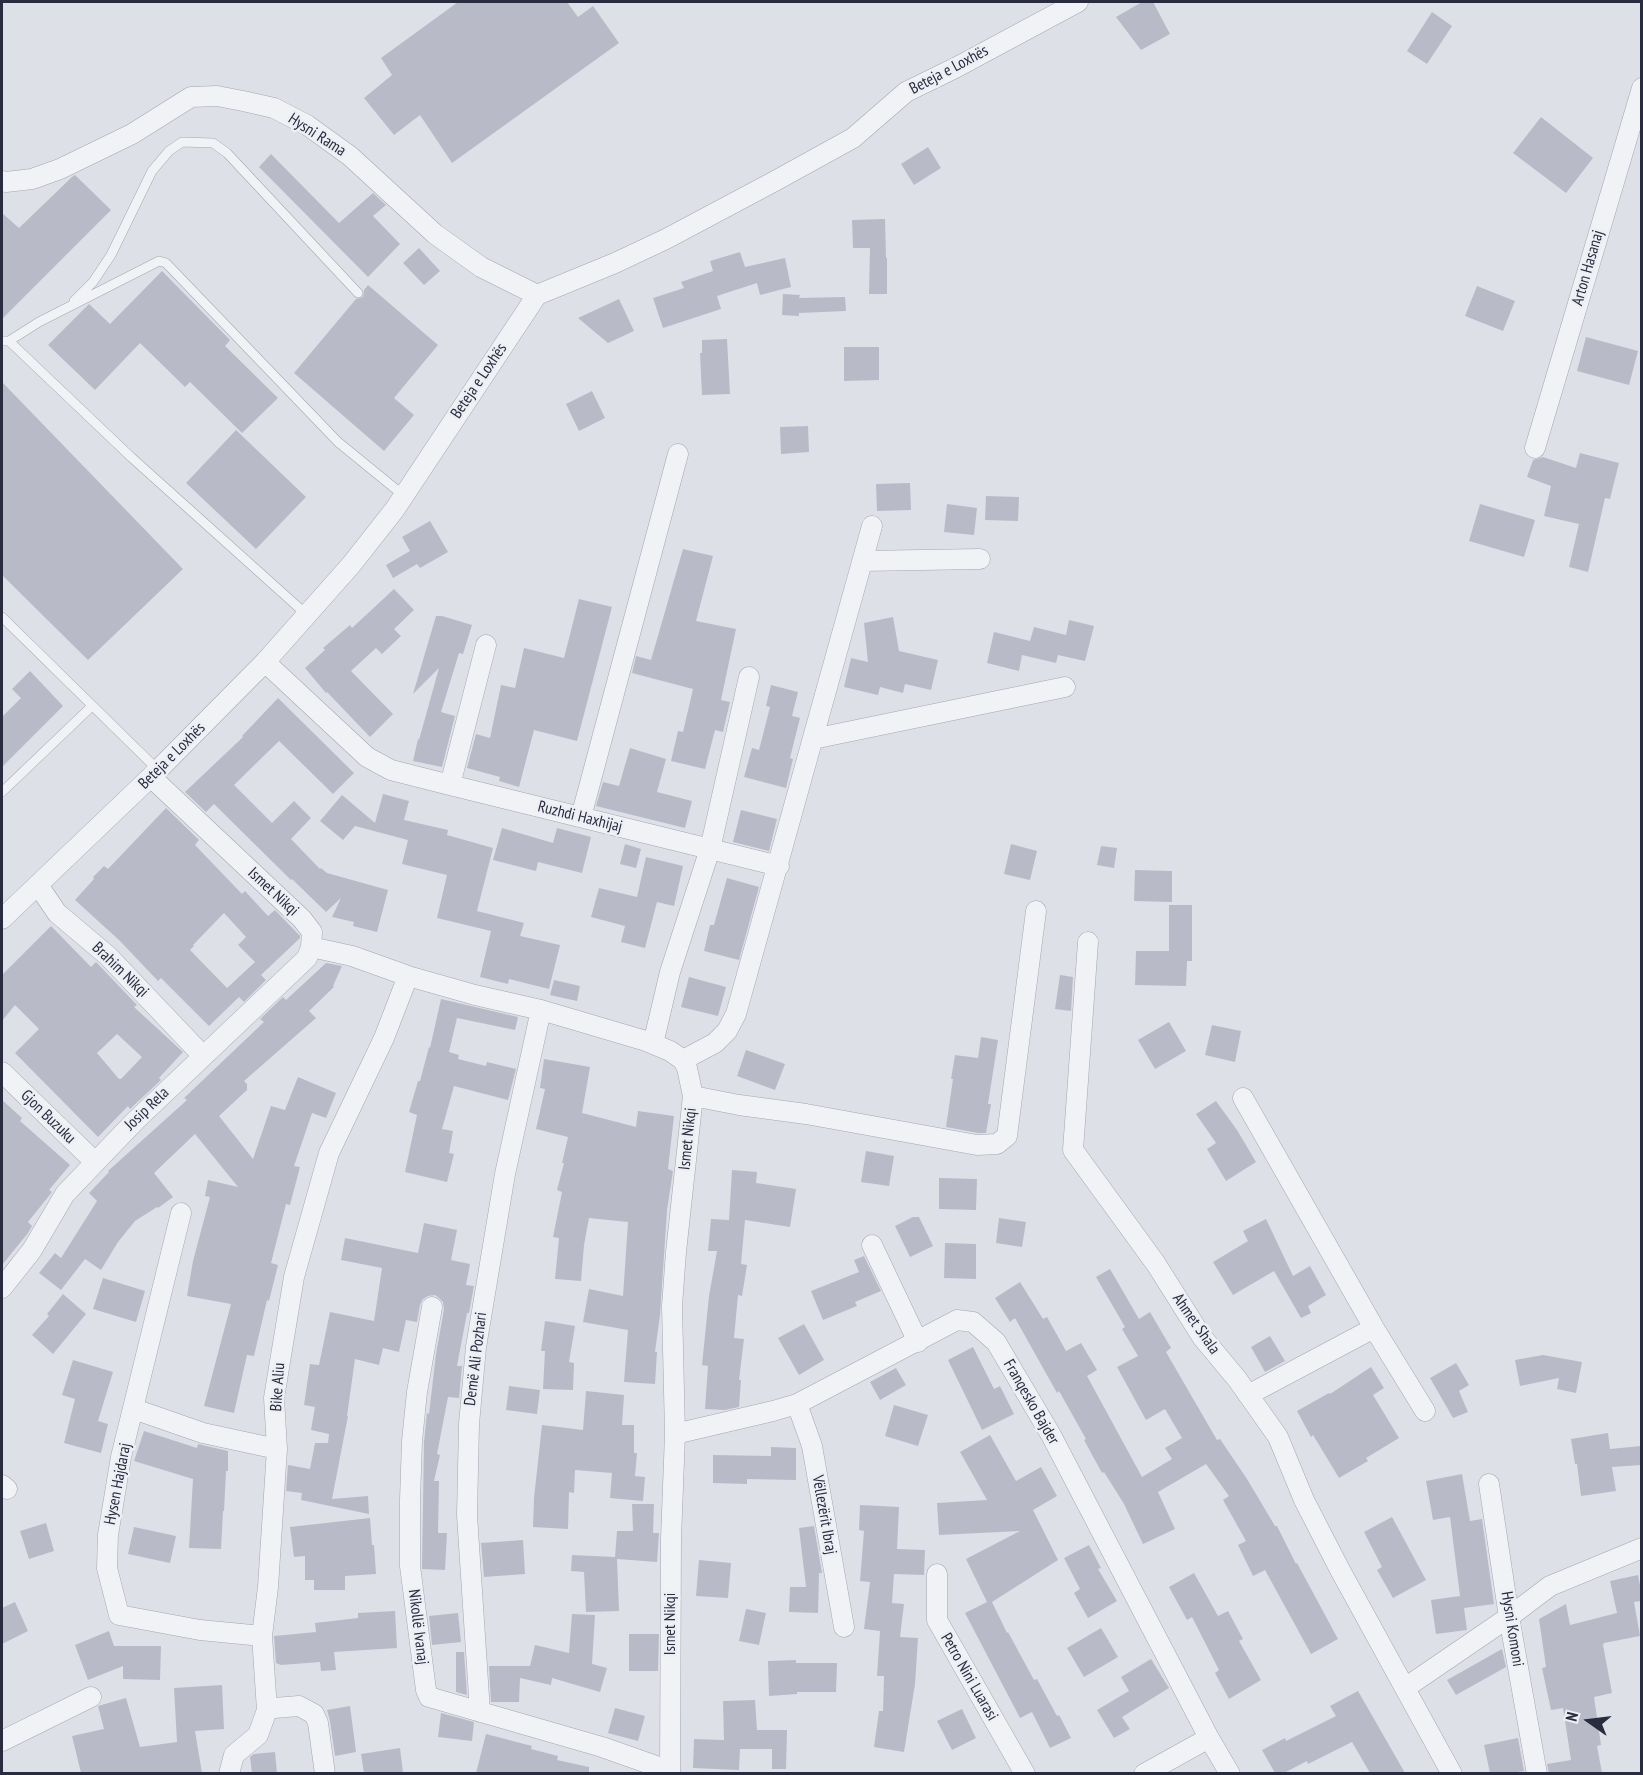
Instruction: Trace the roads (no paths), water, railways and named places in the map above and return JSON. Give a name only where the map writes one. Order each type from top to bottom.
[{"type":"street","name":"Beteja e Loxhës","points":[[2,919],[155,773],[265,662],[351,565],[395,509],[537,295],[656,244],[775,181],[853,138],[906,92],[1078,2]]},
{"type":"street","name":"Arton Hasanaj","points":[[1535,448],[1641,88]]},
{"type":"street","name":"Hysni Rama","points":[[2,181],[32,179],[60,169],[132,134],[191,97],[216,96],[243,101],[274,108],[307,125],[350,156],[435,234],[481,267],[537,295]]},
{"type":"street","points":[[581,817],[678,454]]},
{"type":"street","points":[[311,947],[352,956],[408,976],[475,995],[541,1010],[653,1044],[670,1051],[683,1060],[715,1043],[727,1032],[736,1014],[872,526]]},
{"type":"street","points":[[862,561],[980,559]]},
{"type":"street","points":[[450,785],[486,645]]},
{"type":"street","name":"Ruzhdi Haxhijaj","points":[[265,662],[367,757],[391,770],[778,866]]},
{"type":"street","points":[[653,1044],[670,972],[710,849],[749,677]]},
{"type":"street","points":[[813,739],[1065,687]]},
{"type":"street","name":"Ismet Nikqi","points":[[155,773],[302,919],[312,932],[311,947]]},
{"type":"street","name":"Brahim Nikqi","points":[[38,885],[57,913],[108,956],[202,1056]]},
{"type":"street","points":[[693,1096],[977,1145],[997,1144],[1007,1136],[1036,911]]},
{"type":"street","name":"Ahmet Shala","points":[[1088,942],[1073,1150],[1156,1263],[1202,1337],[1278,1437],[1304,1500],[1452,1773]]},
{"type":"street","name":"Josip Rela","points":[[2,1288],[32,1250],[65,1194],[202,1056],[307,958],[311,947]]},
{"type":"street","name":"Bike Aliu","points":[[267,1710],[262,1636],[269,1576],[277,1449],[274,1398],[294,1277],[329,1153],[384,1038],[408,976]]},
{"type":"street","name":"Demë Ali Pozhari","points":[[480,1712],[467,1515],[469,1424],[478,1336],[505,1174],[541,1010]]},
{"type":"street","name":"Ismet Nikqi","points":[[670,1772],[671,1539],[675,1434],[672,1306],[693,1096],[683,1060]]},
{"type":"street","name":"Gjon Buzuku","points":[[2,1072],[95,1162]]},
{"type":"street","points":[[1243,1098],[1374,1328],[1425,1411]]},
{"type":"street","name":"Hysen Hajdaraj","points":[[181,1213],[122,1457],[108,1535],[107,1568],[119,1615],[200,1630],[262,1636]]},
{"type":"street","points":[[873,1245],[918,1342]]},
{"type":"street","name":"Nikollë Ivanaj","points":[[432,1307],[417,1392],[412,1441],[410,1566],[426,1690],[429,1697],[602,1747],[670,1772]]},
{"type":"street","name":"Franqesko Bajder","points":[[675,1434],[773,1412],[797,1404],[957,1320],[973,1322],[996,1342],[1051,1435],[1209,1738],[1230,1773]]},
{"type":"street","points":[[1248,1395],[1374,1328]]},
{"type":"street","name":"Vëllezërit Ibraj","points":[[797,1404],[812,1446],[844,1627]]},
{"type":"street","points":[[134,1409],[203,1433],[277,1449]]},
{"type":"street","name":"Hysni Komoni","points":[[1489,1484],[1509,1617],[1537,1773]]},
{"type":"street","points":[[1405,1688],[1550,1586],[1641,1548]]},
{"type":"street","name":"Petro Nini Luarasi","points":[[937,1574],[937,1620],[1025,1773]]},
{"type":"street","points":[[2,1741],[91,1697]]},
{"type":"street","points":[[229,1773],[234,1755],[258,1735],[267,1710],[300,1706],[314,1714],[318,1723],[326,1773]]},
{"type":"street","points":[[1144,1773],[1209,1738]]},
{"type":"lane","points":[[68,307],[93,282],[111,255],[152,171],[169,152],[182,142],[213,143],[227,153],[358,293]]},
{"type":"lane","points":[[307,615],[131,458],[5,341],[159,261],[166,263],[338,442],[403,495]]},
{"type":"lane","points":[[2,617],[92,706],[155,773]]},
{"type":"lane","points":[[2,792],[92,706]]}]
